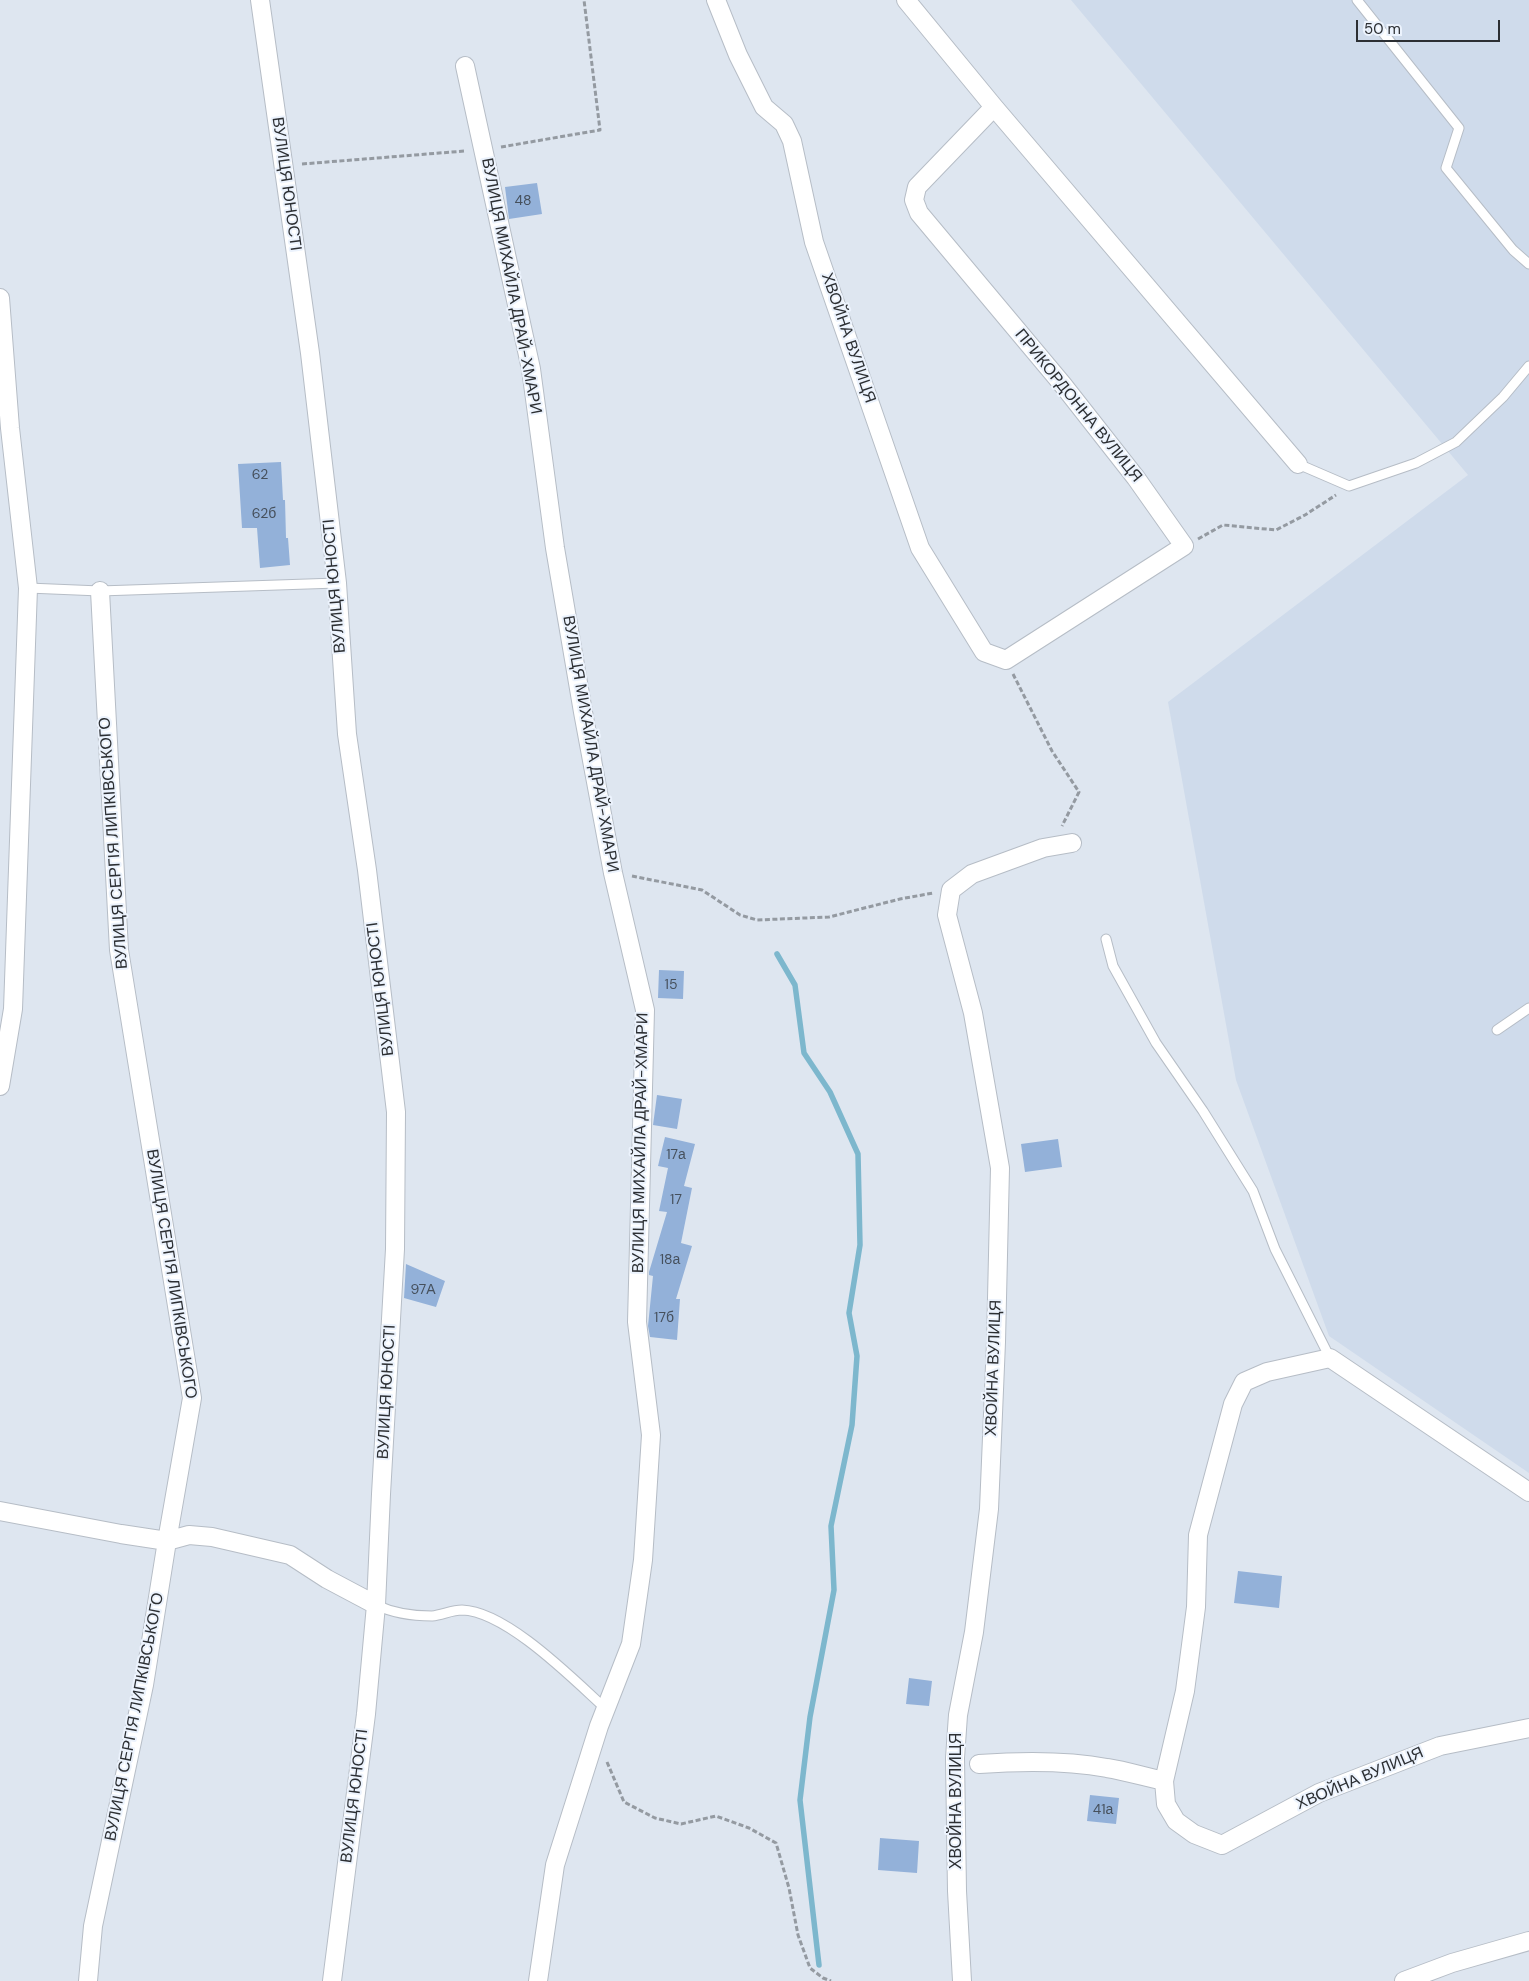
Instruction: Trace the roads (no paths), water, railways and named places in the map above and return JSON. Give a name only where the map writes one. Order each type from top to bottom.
[{"type":"street","name":"ВУЛИЦЯ ЮНОСТІ","points":[[260,0],[310,353],[337,583],[347,734],[367,870],[396,1112],[395,1250],[376,1605],[366,1714],[332,1981]]},
{"type":"street","name":"ХВОЙНА ВУЛИЦЯ","points":[[716,0],[738,55],[764,107],[784,124],[792,141],[814,242],[920,548],[984,652],[1006,660],[1184,546]]},
{"type":"street","points":[[906,0],[994,107],[1298,464]]},
{"type":"street","name":"ВУЛИЦЯ МИХАЙЛА ДРАЙ-ХМАРИ","points":[[465,66],[531,369],[555,548],[583,712],[613,873],[645,1010],[637,1322],[651,1435],[643,1560],[631,1644],[605,1708],[555,1865],[538,1981]]},
{"type":"street","name":"ПРИКОРДОННА ВУЛИЦЯ","points":[[994,107],[916,187],[914,200],[919,213],[1063,385],[1136,478],[1184,546]]},
{"type":"street","points":[[0,298],[5,428],[28,588],[13,1009],[0,1086]]},
{"type":"street","name":"ВУЛИЦЯ СЕРГІЯ ЛИПКІВСЬКОГО","points":[[88,1981],[93,1926],[144,1685],[192,1398],[119,950],[100,591]]},
{"type":"street","name":"ХВОЙНА ВУЛИЦЯ","points":[[962,1981],[957,1891],[954,1758],[958,1715],[974,1632],[989,1509],[996,1342],[1000,1168],[972,1013],[947,915],[951,890],[972,874],[1043,848],[1072,843]]},
{"type":"street","name":"ХВОЙНА ВУЛИЦЯ","points":[[1330,1358],[1266,1372],[1244,1382],[1232,1404],[1198,1535],[1196,1607],[1185,1691],[1164,1781],[1166,1804],[1176,1821],[1194,1834],[1222,1845],[1319,1793],[1440,1746],[1529,1728]]},
{"type":"street","points":[[1330,1358],[1529,1492]]},
{"type":"street","points":[[0,1511],[167,1541],[189,1535],[212,1537],[290,1555],[327,1580],[376,1605]]},
{"type":"street","points":[[979,1764],[1020,1762],[1074,1764],[1107,1768],[1164,1781]]},
{"type":"street","points":[[1404,1981],[1452,1963],[1529,1941]]},
{"type":"lane","points":[[1358,0],[1459,128],[1446,168],[1513,250],[1529,264]]},
{"type":"lane","points":[[1298,464],[1349,486],[1416,463],[1456,442],[1503,397],[1529,366]]},
{"type":"lane","points":[[28,588],[100,591],[337,583]]},
{"type":"lane","points":[[1106,939],[1113,966],[1156,1043],[1204,1112],[1253,1191],[1275,1249],[1330,1358]]},
{"type":"lane","points":[[1498,1030],[1529,1008]]},
{"type":"lane","points":[[376,1605],[391,1612],[432,1616],[462,1610],[492,1618],[522,1636],[605,1708]]},
{"type":"waterway","points":[[777,954],[795,985],[804,1053],[830,1092],[858,1154],[860,1245],[849,1313],[857,1356],[852,1425],[831,1526],[834,1590],[810,1717],[800,1800],[819,1965]]}]
